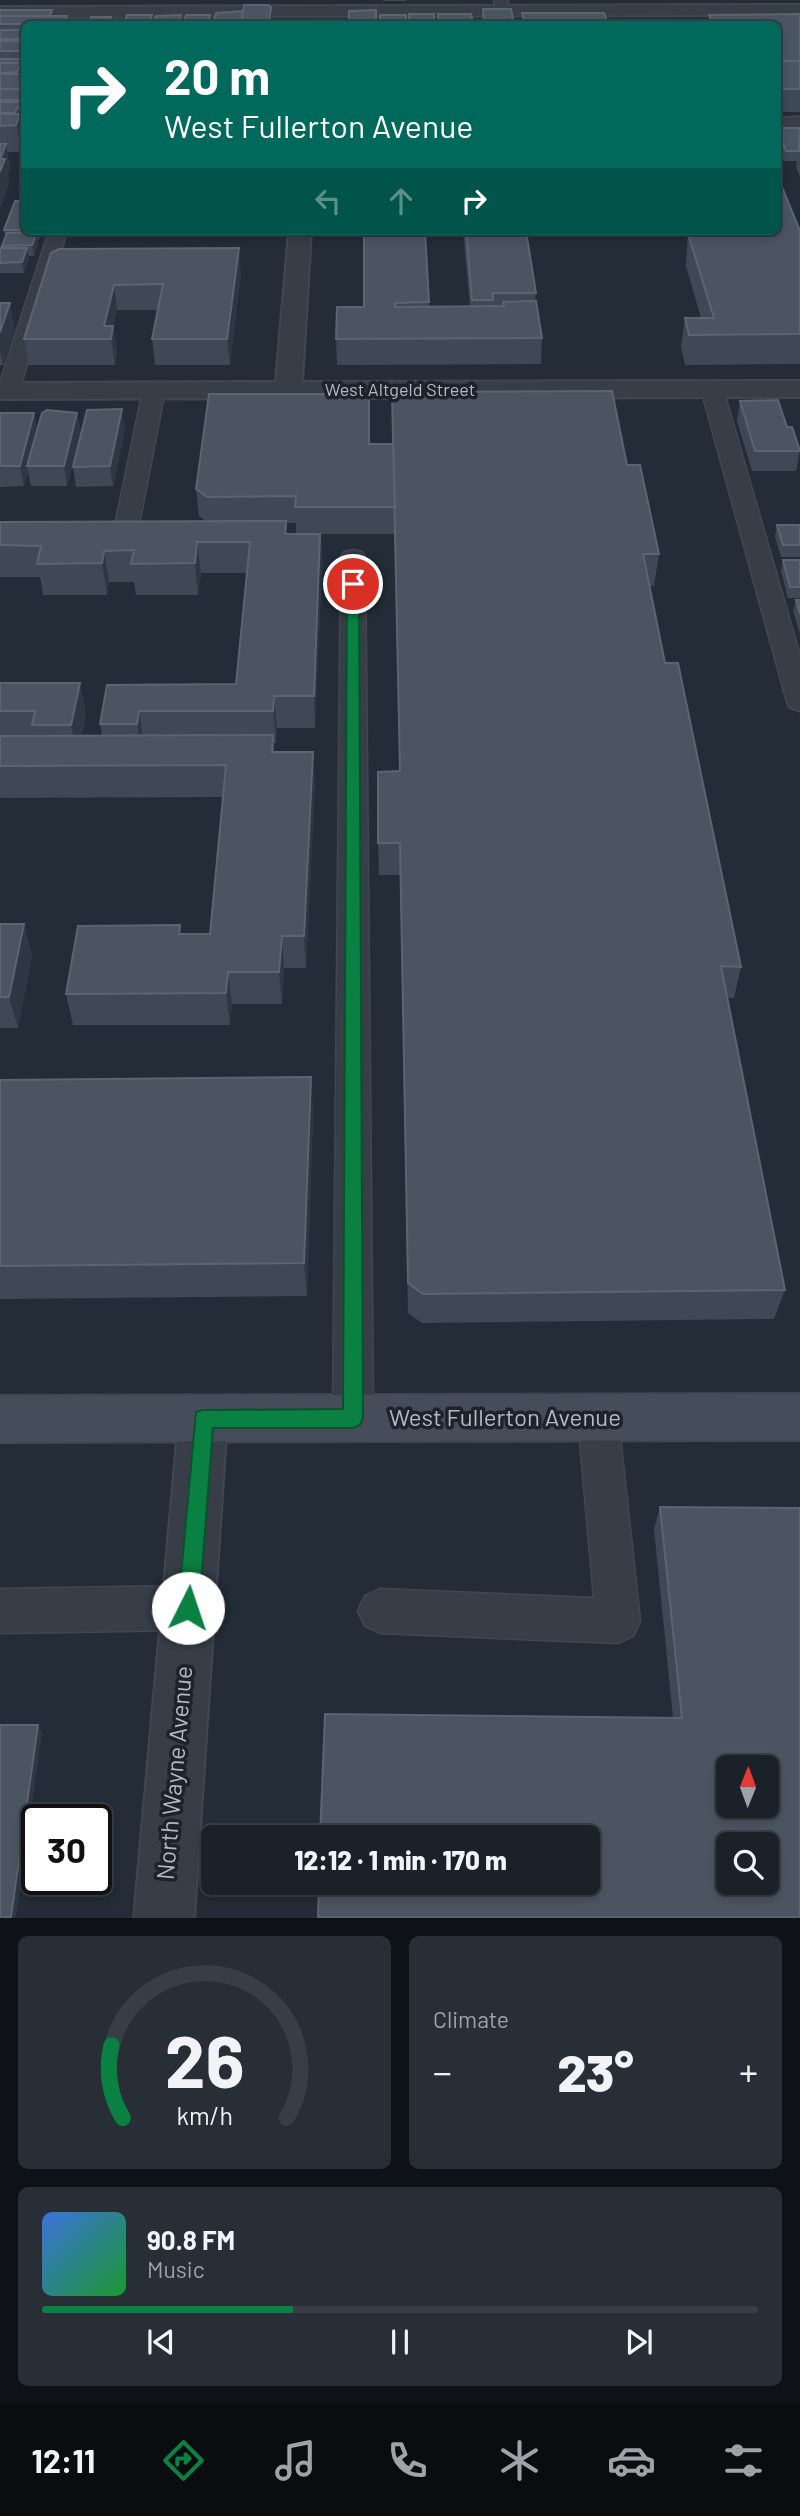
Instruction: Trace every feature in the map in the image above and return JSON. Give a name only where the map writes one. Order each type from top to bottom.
[{"type":"main road","name":"West Fullerton Avenue","points":[[0,1419],[800,1417]]},
{"type":"street","points":[[0,12],[125,18],[501,5],[675,5],[800,10]]},
{"type":"street","points":[[288,390],[299,235]]},
{"type":"street","name":"West Altgeld Street","points":[[4,391],[800,389]]},
{"type":"street","name":"North Wayne Avenue","points":[[164,1917],[203,1419]]},
{"type":"lane","points":[[4,391],[57,235]]},
{"type":"lane","points":[[712,389],[800,702]]},
{"type":"lane","points":[[122,545],[154,390]]},
{"type":"lane","points":[[353,557],[353,1418]]},
{"type":"lane","points":[[380,1611],[618,1621],[598,1418]]},
{"type":"lane","points":[[0,1611],[188,1608]]},
{"type":"building","points":[[244,5],[271,7],[269,21],[241,21]]},
{"type":"building","points":[[483,9],[511,9],[513,21],[484,21]]},
{"type":"building","points":[[0,10],[52,10],[50,16],[0,16]]},
{"type":"building","points":[[376,10],[376,21],[349,21],[349,11]]},
{"type":"building","points":[[243,11],[241,21],[214,21],[216,13]]},
{"type":"building","points":[[522,13],[604,13],[607,21],[524,21]]},
{"type":"building","points":[[409,14],[434,14],[434,21],[409,21]]},
{"type":"building","points":[[438,14],[471,14],[473,21],[439,21]]},
{"type":"building","points":[[800,14],[800,61],[781,61],[781,21],[712,21],[709,15]]},
{"type":"building","points":[[127,15],[152,15],[150,21],[125,21]]},
{"type":"building","points":[[181,15],[179,21],[154,21],[156,16]]},
{"type":"building","points":[[186,15],[210,15],[209,21],[185,21]]},
{"type":"building","points":[[380,15],[406,15],[406,21],[380,21]]},
{"type":"building","points":[[0,16],[67,16],[65,21],[0,24]]},
{"type":"building","points":[[91,17],[111,17],[110,21],[90,21]]},
{"type":"building","points":[[0,30],[21,30],[21,39],[0,39]]},
{"type":"building","points":[[0,41],[21,41],[21,51],[0,51]]},
{"type":"building","points":[[0,59],[21,59],[21,63],[0,63]]},
{"type":"building","points":[[781,61],[800,61],[800,89],[781,89]]},
{"type":"building","points":[[0,63],[21,63],[17,72],[0,73]]},
{"type":"building","points":[[0,74],[21,74],[21,89],[0,89]]},
{"type":"building","points":[[0,89],[21,89],[21,100],[0,100]]},
{"type":"building","points":[[0,102],[21,102],[21,107],[17,108],[15,113],[0,113]]},
{"type":"building","points":[[0,114],[20,114],[16,125],[0,126]]},
{"type":"building","points":[[781,128],[800,128],[799,151],[786,151],[781,138]]},
{"type":"building","points":[[0,144],[6,144],[1,157],[0,157]]},
{"type":"building","points":[[0,159],[5,159],[0,172]]},
{"type":"building","points":[[781,185],[800,231],[800,334],[689,335],[685,318],[714,318],[689,237],[781,235]]},
{"type":"building","points":[[15,201],[21,201],[21,230],[4,230]]},
{"type":"building","points":[[7,233],[36,235],[32,245],[2,246]]},
{"type":"building","points":[[364,235],[425,235],[429,302],[395,303],[395,307],[504,306],[503,302],[536,301],[542,338],[336,339],[337,307],[364,307]]},
{"type":"building","points":[[466,235],[527,235],[536,293],[493,293],[493,300],[472,300]]},
{"type":"building","points":[[0,248],[27,248],[22,262],[0,263]]},
{"type":"building","points":[[239,248],[227,339],[152,339],[163,284],[114,285],[104,326],[113,326],[111,339],[24,339],[51,253],[59,249]]},
{"type":"building","points":[[0,303],[10,303],[0,332]]},
{"type":"building","points":[[612,391],[627,465],[640,465],[659,554],[643,554],[665,663],[678,663],[741,967],[721,966],[785,1290],[423,1294],[408,1283],[400,843],[378,843],[378,772],[400,771],[392,392]]},
{"type":"building","points":[[209,394],[369,394],[369,444],[393,444],[395,507],[295,507],[296,496],[207,497],[196,489]]},
{"type":"building","points":[[778,400],[787,427],[792,427],[800,451],[755,451],[740,401]]},
{"type":"building","points":[[122,409],[110,466],[73,467],[87,410]]},
{"type":"building","points":[[47,410],[77,413],[64,466],[27,466],[42,413]]},
{"type":"building","points":[[0,413],[34,413],[20,466],[0,466]]},
{"type":"building","points":[[286,521],[285,534],[320,534],[314,696],[274,696],[273,711],[139,711],[137,724],[100,724],[107,685],[236,684],[250,542],[197,542],[195,563],[131,564],[134,550],[104,551],[102,563],[37,564],[41,546],[0,545],[0,522]]},
{"type":"building","points":[[777,525],[800,525],[800,545],[783,545]]},
{"type":"building","points":[[783,560],[800,560],[800,587],[790,587]]},
{"type":"building","points":[[0,683],[80,683],[71,725],[32,725],[35,711],[0,711]]},
{"type":"building","points":[[273,735],[272,752],[313,752],[304,936],[282,936],[279,972],[228,972],[226,993],[66,994],[78,926],[180,925],[179,934],[210,934],[226,765],[0,766],[0,736]]},
{"type":"building","points":[[0,924],[24,924],[9,997],[0,997]]},
{"type":"building","points":[[311,1077],[304,1263],[0,1266],[0,1080]]},
{"type":"building","points":[[660,1507],[800,1508],[800,1917],[318,1917],[319,1895],[600,1895],[600,1825],[321,1825],[325,1714],[682,1718]]},
{"type":"building","points":[[0,1725],[38,1725],[27,1804],[21,1804],[21,1846],[11,1917],[0,1917]]},
{"type":"route","points":[[188,1608],[203,1419],[353,1418],[353,584]]}]
